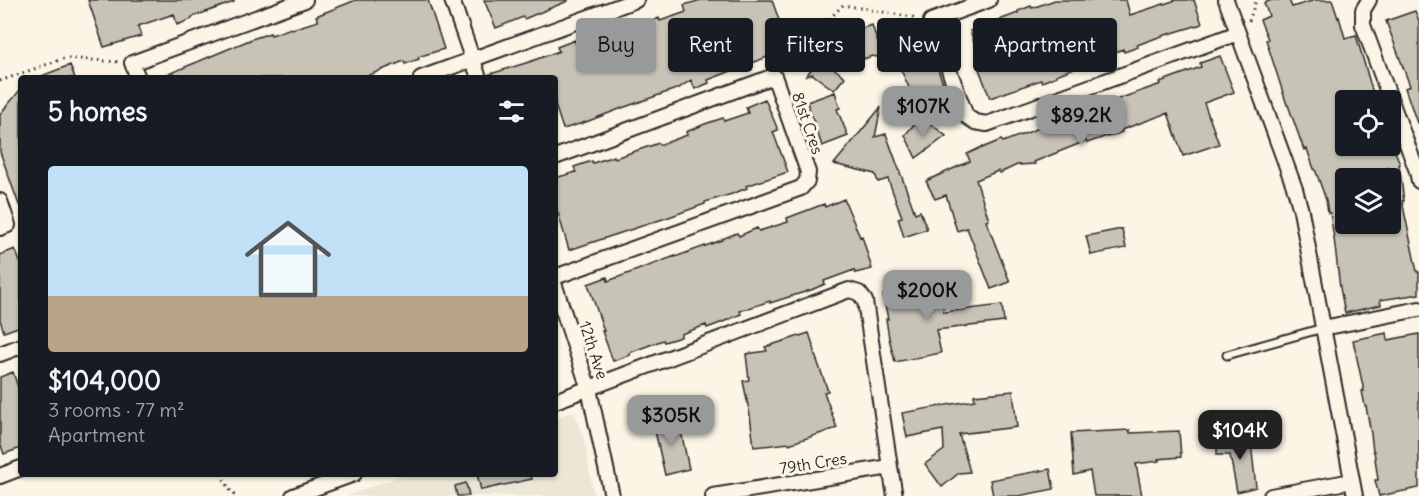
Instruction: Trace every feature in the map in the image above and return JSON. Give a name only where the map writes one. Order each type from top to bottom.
[{"type":"street","points":[[137,75],[132,63],[305,0]]},
{"type":"street","points":[[452,0],[478,75]]},
{"type":"street","points":[[429,75],[636,0]]},
{"type":"street","points":[[940,18],[989,0]]},
{"type":"street","points":[[1226,0],[1301,211],[1355,496]]},
{"type":"street","points":[[1369,0],[1363,10],[1363,25],[1419,181]]},
{"type":"street","points":[[950,72],[966,116],[975,122],[987,124],[1238,33]]},
{"type":"street","points":[[558,156],[774,76]]},
{"type":"street","name":"81st Cres","points":[[558,276],[801,188],[807,181],[808,172],[774,76]]},
{"type":"street","points":[[0,201],[8,225],[0,228]]},
{"type":"street","points":[[558,400],[849,290],[859,293],[865,301],[895,496]]},
{"type":"street","name":"12th Ave","points":[[558,295],[589,389],[612,496]]},
{"type":"street","points":[[1323,328],[1419,309]]},
{"type":"street","points":[[0,354],[18,347]]},
{"type":"street","name":"79th Cres","points":[[713,496],[890,467]]},
{"type":"street","points":[[0,476],[18,469]]},
{"type":"street","points":[[293,496],[346,477]]},
{"type":"street","points":[[1271,496],[1352,481]]},
{"type":"lane","points":[[1227,355],[1323,328]]},
{"type":"path","points":[[841,0],[843,5]]},
{"type":"path","points":[[843,5],[915,18]]},
{"type":"path","points":[[774,76],[843,5]]},
{"type":"path","points":[[0,81],[65,58],[132,63]]},
{"type":"path","points":[[223,477],[235,496]]},
{"type":"shaded area","points":[[574,411],[584,440],[594,496],[347,496],[397,477],[558,477],[558,417]]},
{"type":"building","points":[[88,0],[234,0],[234,2],[192,17],[177,25],[174,14],[138,26],[141,36],[104,47]]},
{"type":"building","points":[[356,0],[428,0],[444,49],[418,57],[419,59],[405,64],[404,61],[369,75],[166,75],[252,39],[318,21],[316,16]]},
{"type":"building","points":[[484,0],[568,0],[568,1],[496,28]]},
{"type":"building","points":[[701,0],[772,0],[778,18],[765,18],[765,58],[753,63],[753,18],[669,18],[686,12],[684,5]]},
{"type":"building","points":[[1055,0],[1126,0],[1130,15],[1176,0],[1194,0],[1202,24],[1159,37],[1124,52],[1123,49],[1117,51],[1117,18],[1005,18],[1031,6],[1032,8]]},
{"type":"building","points":[[1272,0],[1289,0],[1292,7],[1315,0],[1332,0],[1345,38],[1356,35],[1372,90],[1335,90],[1335,156],[1397,156],[1400,164],[1400,168],[1335,168],[1335,234],[1401,234],[1401,179],[1404,201],[1402,201],[1417,272],[1419,272],[1419,294],[1380,300],[1381,305],[1345,313],[1330,213],[1328,213],[1315,169],[1307,149],[1304,150],[1287,105],[1266,40],[1268,39],[1260,20],[1269,16],[1264,3]]},
{"type":"building","points":[[1415,11],[1419,21],[1419,123],[1417,123],[1405,88],[1410,86],[1386,21]]},
{"type":"building","points":[[659,18],[660,21],[668,18],[668,72],[729,72],[708,80],[709,83],[695,89],[691,80],[679,88],[563,129],[558,114],[558,75],[487,75],[559,51],[557,47],[575,40],[576,72],[656,72],[656,19]]},
{"type":"building","points":[[872,25],[877,40],[877,57],[865,59],[865,27]]},
{"type":"building","points":[[1220,56],[1234,92],[1204,103],[1219,144],[1183,156],[1168,113],[1108,137],[1087,143],[1086,141],[1034,162],[1035,164],[1017,165],[976,180],[989,220],[986,221],[1010,282],[991,289],[967,228],[957,231],[946,195],[935,199],[926,181],[970,161],[967,154],[982,147],[1029,132],[1073,112],[1089,107],[1090,109],[1161,84],[1160,82],[1201,67],[1200,63]]},
{"type":"building","points":[[70,65],[74,75],[44,75]]},
{"type":"building","points":[[809,72],[838,72],[845,77],[834,90],[812,74],[806,76]]},
{"type":"building","points":[[902,72],[939,72],[946,91],[917,105]]},
{"type":"building","points":[[980,72],[1064,72],[1042,82],[1041,80],[990,98]]},
{"type":"building","points":[[835,92],[840,108],[837,109],[848,136],[822,146],[807,102]]},
{"type":"building","points":[[18,93],[18,202],[0,152],[0,114]]},
{"type":"building","points":[[765,99],[778,130],[773,132],[788,172],[669,217],[569,250],[558,213],[558,177],[576,172],[574,167],[614,156],[615,158],[659,143],[660,145],[687,135],[686,132],[705,124],[723,118],[724,121],[748,113],[746,107]]},
{"type":"building","points":[[881,107],[875,137],[886,134],[915,213],[920,211],[927,229],[904,237],[898,218],[902,217],[888,179],[878,182],[875,174],[834,164]]},
{"type":"building","points":[[921,116],[946,136],[916,158],[905,135]]},
{"type":"building","points":[[844,199],[860,237],[862,236],[872,269],[855,273],[854,270],[824,281],[825,284],[811,290],[740,311],[741,314],[723,322],[707,328],[706,325],[681,334],[681,337],[664,342],[663,340],[613,361],[588,284],[607,277],[608,281],[737,233],[739,236],[757,228],[759,231],[788,222],[787,218]]},
{"type":"building","points":[[1122,229],[1126,248],[1091,255],[1086,236]]},
{"type":"building","points":[[15,249],[18,256],[18,327],[4,332],[0,320],[0,255]]},
{"type":"building","points":[[939,284],[944,312],[1002,305],[1004,322],[936,330],[941,353],[895,362],[883,295]]},
{"type":"building","points":[[809,333],[828,391],[824,392],[837,428],[789,444],[754,447],[743,381],[749,380],[746,354],[767,351],[765,347]]},
{"type":"building","points":[[1387,333],[1388,340],[1419,334],[1419,488],[1379,496],[1375,480],[1378,480],[1374,451],[1362,391],[1364,391],[1353,340]]},
{"type":"building","points":[[13,372],[18,387],[18,449],[4,454],[0,443],[0,377]]},
{"type":"building","points":[[1013,391],[1017,427],[959,434],[970,472],[959,473],[942,487],[925,464],[944,450],[943,430],[907,437],[902,413],[975,400],[974,395]]},
{"type":"building","points":[[678,417],[689,469],[665,475],[653,422]]},
{"type":"building","points":[[1130,430],[1130,433],[1179,431],[1181,457],[1136,464],[1142,496],[1094,496],[1090,471],[1074,475],[1071,433]]},
{"type":"building","points":[[1250,435],[1256,487],[1237,492],[1230,455],[1217,455],[1217,441]]},
{"type":"building","points":[[1050,469],[1054,489],[1018,496],[993,496],[990,480]]},
{"type":"building","points":[[478,477],[532,477],[532,479],[481,490]]},
{"type":"building","points":[[466,483],[469,496],[457,496],[455,486]]}]
